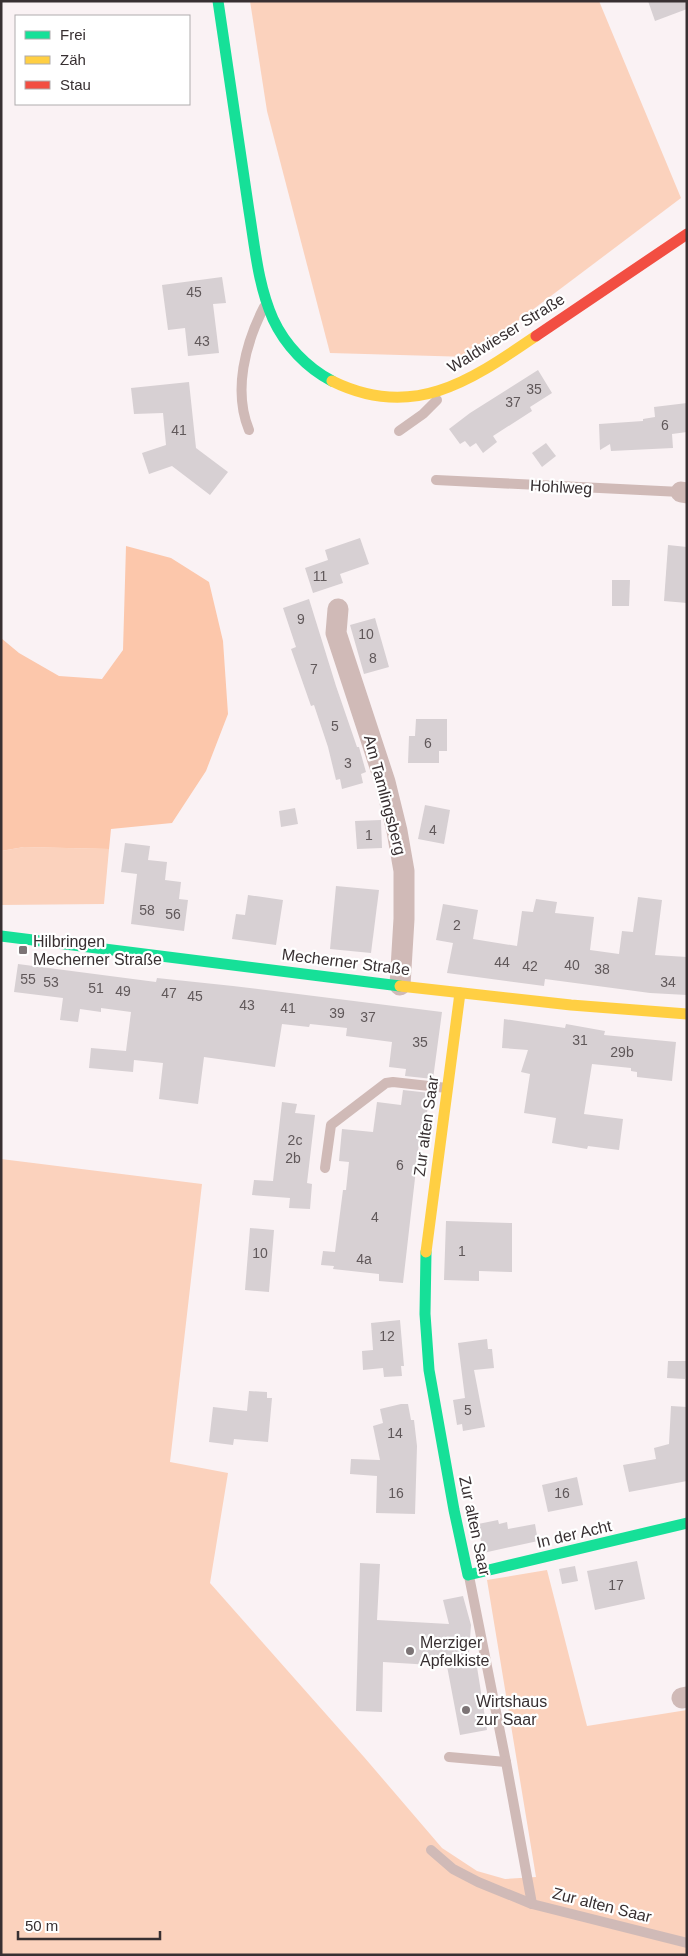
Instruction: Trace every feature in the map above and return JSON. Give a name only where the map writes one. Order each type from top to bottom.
[{"type":"main road","name":"Waldwieser Straße","points":[[218,1],[257,261],[266,302],[280,332],[292,350],[329,379],[352,389],[382,395],[422,395],[445,390],[475,375],[506,356],[687,234]]},
{"type":"main road","name":"Mecherner Straße","points":[[1,936],[460,993],[571,1005],[687,1014]]},
{"type":"main road","name":"Zur alten Saar","points":[[460,993],[426,1249],[426,1314],[430,1379],[468,1575]]},
{"type":"main road","name":"In der Acht","points":[[468,1575],[687,1523]]},
{"type":"street","name":"Am Tamlingsberg","points":[[338,609],[336,633],[385,782],[397,831],[404,871],[404,919],[400,985]]},
{"type":"lane","points":[[250,430],[242,408],[246,350],[254,326],[266,302]]},
{"type":"lane","points":[[399,431],[422,414],[445,390]]},
{"type":"lane","name":"Hohlweg","points":[[436,480],[684,492]]},
{"type":"lane","points":[[325,1168],[331,1124],[386,1083],[393,1082],[448,1088]]},
{"type":"lane","name":"Zur alten Saar","points":[[468,1575],[506,1762],[532,1904],[687,1943]]},
{"type":"lane","points":[[449,1757],[506,1762]]},
{"type":"lane","points":[[431,1850],[453,1869],[478,1882],[532,1904]]},
{"type":"shaded area","points":[[250,1],[599,1],[681,198],[470,357],[330,353],[267,111]]},
{"type":"shaded area","points":[[126,546],[171,558],[209,582],[223,641],[228,714],[206,771],[172,823],[111,829],[109,849],[24,847],[1,851],[1,638],[19,653],[59,676],[102,679],[123,650]]},
{"type":"shaded area","points":[[24,847],[109,849],[104,904],[1,905],[1,851]]},
{"type":"shaded area","points":[[1,1159],[202,1184],[170,1462],[228,1473],[210,1583],[442,1848],[477,1871],[505,1879],[536,1877],[487,1580],[547,1570],[587,1726],[687,1710],[687,1955],[1,1955]]},
{"type":"building","points":[[648,1],[687,1],[687,9],[655,21]]},
{"type":"building","points":[[222,277],[226,303],[213,304],[219,353],[188,356],[185,328],[168,330],[162,285]]},
{"type":"building","points":[[538,370],[552,393],[530,407],[532,411],[493,436],[497,442],[483,453],[476,443],[470,447],[465,441],[460,444],[449,429],[470,413]]},
{"type":"building","points":[[189,382],[196,448],[228,472],[210,495],[172,466],[149,474],[142,453],[166,445],[163,413],[134,414],[131,388]]},
{"type":"building","points":[[687,403],[687,432],[672,434],[673,448],[611,451],[610,444],[600,450],[599,424],[643,421],[643,419],[655,417],[654,407]]},
{"type":"building","points":[[546,443],[556,456],[542,467],[532,453]]},
{"type":"building","points":[[360,538],[369,564],[340,574],[343,583],[313,593],[305,568],[328,560],[325,550]]},
{"type":"building","points":[[668,545],[687,547],[687,603],[664,601]]},
{"type":"building","points":[[612,580],[630,580],[629,606],[612,606]]},
{"type":"building","points":[[309,599],[336,686],[357,747],[359,747],[366,772],[361,774],[363,783],[342,789],[340,779],[336,780],[328,747],[314,705],[311,706],[291,649],[296,647],[283,608]]},
{"type":"building","points":[[375,618],[389,667],[364,674],[350,625]]},
{"type":"building","points":[[416,719],[447,719],[447,751],[439,751],[439,763],[408,763],[409,736],[415,736]]},
{"type":"building","points":[[425,805],[450,810],[444,844],[418,839]]},
{"type":"building","points":[[295,808],[298,824],[281,827],[279,811]]},
{"type":"building","points":[[381,820],[382,848],[357,849],[355,821]]},
{"type":"building","points":[[125,843],[150,846],[148,860],[167,862],[165,880],[181,882],[179,899],[188,900],[184,931],[131,924],[137,874],[121,872]]},
{"type":"building","points":[[336,886],[379,890],[371,953],[330,949]]},
{"type":"building","points":[[248,895],[283,900],[276,945],[232,939],[236,914],[245,915]]},
{"type":"building","points":[[638,897],[662,900],[655,955],[687,957],[687,995],[650,993],[545,979],[544,986],[447,973],[453,943],[436,940],[443,904],[478,910],[473,939],[517,946],[522,911],[533,912],[536,899],[557,902],[555,913],[594,917],[590,950],[619,954],[622,931],[633,932]]},
{"type":"building","points":[[18,964],[156,982],[157,978],[442,1012],[433,1079],[405,1076],[406,1069],[389,1067],[392,1042],[346,1036],[347,1028],[310,1024],[309,1027],[282,1024],[275,1067],[204,1057],[198,1104],[159,1099],[163,1063],[134,1060],[133,1072],[89,1068],[91,1048],[126,1051],[131,1012],[101,1008],[101,1012],[80,1009],[78,1022],[60,1020],[63,998],[14,992]]},
{"type":"building","points":[[504,1019],[565,1028],[566,1024],[605,1031],[604,1035],[676,1042],[672,1081],[637,1077],[637,1072],[631,1071],[631,1068],[592,1064],[584,1114],[623,1119],[619,1150],[588,1146],[587,1149],[552,1143],[556,1118],[524,1113],[530,1074],[521,1072],[528,1050],[502,1048]]},
{"type":"building","points":[[403,1090],[430,1093],[425,1126],[421,1126],[403,1283],[379,1281],[379,1274],[333,1269],[334,1266],[321,1265],[323,1251],[335,1252],[343,1190],[346,1190],[349,1162],[339,1161],[342,1129],[373,1132],[377,1102],[401,1105]]},
{"type":"building","points":[[282,1102],[297,1104],[295,1113],[315,1115],[307,1183],[312,1184],[310,1209],[289,1208],[290,1198],[252,1195],[254,1180],[273,1181]]},
{"type":"building","points":[[446,1221],[512,1223],[512,1272],[479,1271],[479,1281],[444,1280]]},
{"type":"building","points":[[250,1228],[274,1230],[269,1292],[245,1290]]},
{"type":"building","points":[[400,1320],[404,1366],[401,1366],[402,1376],[384,1377],[383,1368],[363,1370],[362,1351],[373,1350],[371,1323]]},
{"type":"building","points":[[487,1339],[488,1349],[492,1349],[494,1368],[474,1370],[485,1427],[463,1431],[462,1424],[457,1425],[453,1400],[465,1398],[458,1343]]},
{"type":"building","points":[[668,1361],[686,1361],[685,1379],[667,1378]]},
{"type":"building","points":[[249,1391],[267,1392],[267,1398],[272,1398],[268,1442],[234,1439],[233,1445],[209,1442],[213,1407],[247,1411]]},
{"type":"building","points":[[408,1404],[411,1420],[414,1420],[417,1446],[415,1514],[376,1513],[377,1476],[350,1474],[351,1459],[380,1460],[373,1426],[383,1423],[380,1409]]},
{"type":"building","points":[[671,1406],[687,1407],[687,1481],[629,1492],[623,1465],[656,1459],[654,1448],[669,1444]]},
{"type":"building","points":[[577,1477],[583,1505],[548,1512],[542,1485]]},
{"type":"building","points":[[498,1520],[499,1524],[507,1522],[508,1529],[535,1524],[538,1541],[483,1553],[478,1524]]},
{"type":"building","points":[[637,1561],[645,1599],[595,1610],[587,1571]]},
{"type":"building","points":[[360,1563],[380,1564],[377,1620],[449,1624],[443,1600],[463,1596],[471,1625],[468,1667],[477,1667],[487,1730],[460,1735],[447,1666],[383,1662],[382,1712],[356,1711]]},
{"type":"building","points":[[575,1566],[578,1581],[562,1584],[559,1569]]},
{"type":"traffic: fast","points":[[218,1],[260,280],[273,319],[290,347],[306,363],[332,381]]},
{"type":"traffic: fast","points":[[1,936],[400,986]]},
{"type":"traffic: fast","points":[[426,1252],[425,1314],[429,1370],[454,1510],[468,1575],[687,1523]]},
{"type":"traffic: slow","points":[[332,381],[361,392],[389,397],[415,396],[440,390],[464,381],[488,368],[536,336]]},
{"type":"traffic: slow","points":[[400,986],[571,1005],[687,1014]]},
{"type":"traffic: slow","points":[[426,1252],[460,993]]},
{"type":"traffic: jam","points":[[536,336],[687,234]]},
{"type":"place","name":"Hilbringen Mecherner Straße","points":[[23,950]]},
{"type":"place","name":"Merziger Apfelkiste","points":[[410,1651]]},
{"type":"place","name":"Wirtshaus zur Saar","points":[[466,1710]]}]
